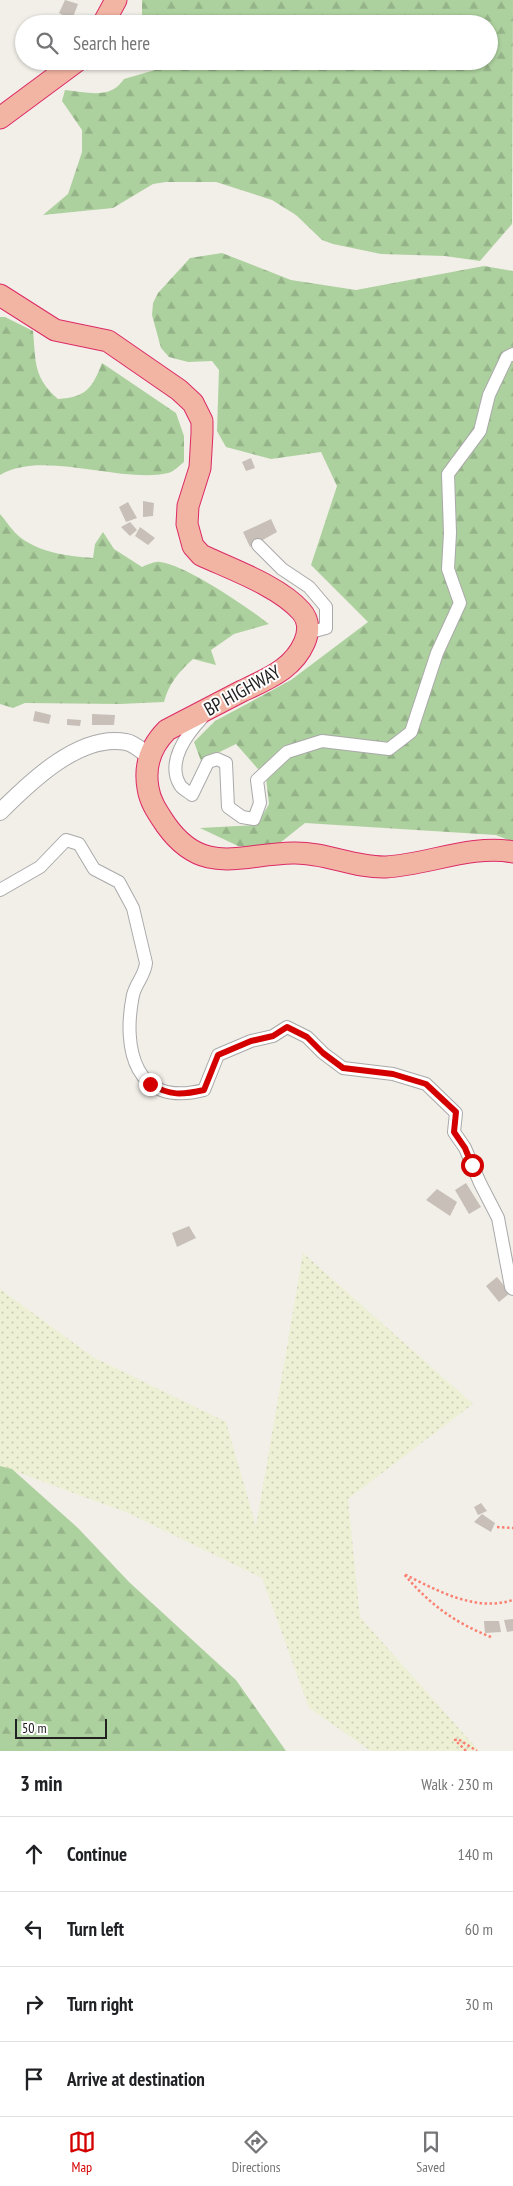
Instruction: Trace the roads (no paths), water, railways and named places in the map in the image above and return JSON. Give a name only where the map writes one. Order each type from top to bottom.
[{"type":"highway","points":[[108,15],[116,0]]},
{"type":"highway","points":[[0,118],[65,70]]},
{"type":"highway","points":[[0,295],[55,330],[108,341],[179,390],[193,403],[202,421],[200,468],[188,506],[187,524],[193,546],[201,555],[290,600],[302,612],[308,633]]},
{"type":"highway","name":"BP HIGHWAY","points":[[149,756],[167,730],[283,669],[300,652],[308,633]]},
{"type":"highway","points":[[149,756],[147,781],[152,804],[169,829],[189,850],[212,859],[235,859],[293,853],[310,854],[364,867],[388,867],[481,852],[513,852]]},
{"type":"street","points":[[214,706],[188,733],[175,762],[180,785],[192,795],[208,762],[217,759],[226,763],[228,807],[242,818],[254,819],[260,804],[257,780],[287,752],[322,741],[388,749],[411,732],[437,653],[460,603],[448,569],[450,533],[448,474],[480,431],[489,395],[507,357],[513,354]]},
{"type":"street","points":[[258,545],[282,569],[309,587],[326,607],[326,628],[308,633]]},
{"type":"street","points":[[0,812],[55,764],[98,742],[128,742],[149,756]]},
{"type":"street","points":[[0,890],[40,867],[66,840],[79,844],[94,870],[120,882],[133,908],[146,963],[146,971],[134,991],[129,1017],[132,1052],[144,1078],[164,1092],[186,1094],[204,1090],[218,1055],[251,1041],[273,1036],[287,1027],[307,1037],[323,1053],[343,1068],[393,1074],[426,1084],[456,1112],[454,1132],[465,1148],[498,1218],[511,1287],[513,1289]]}]
